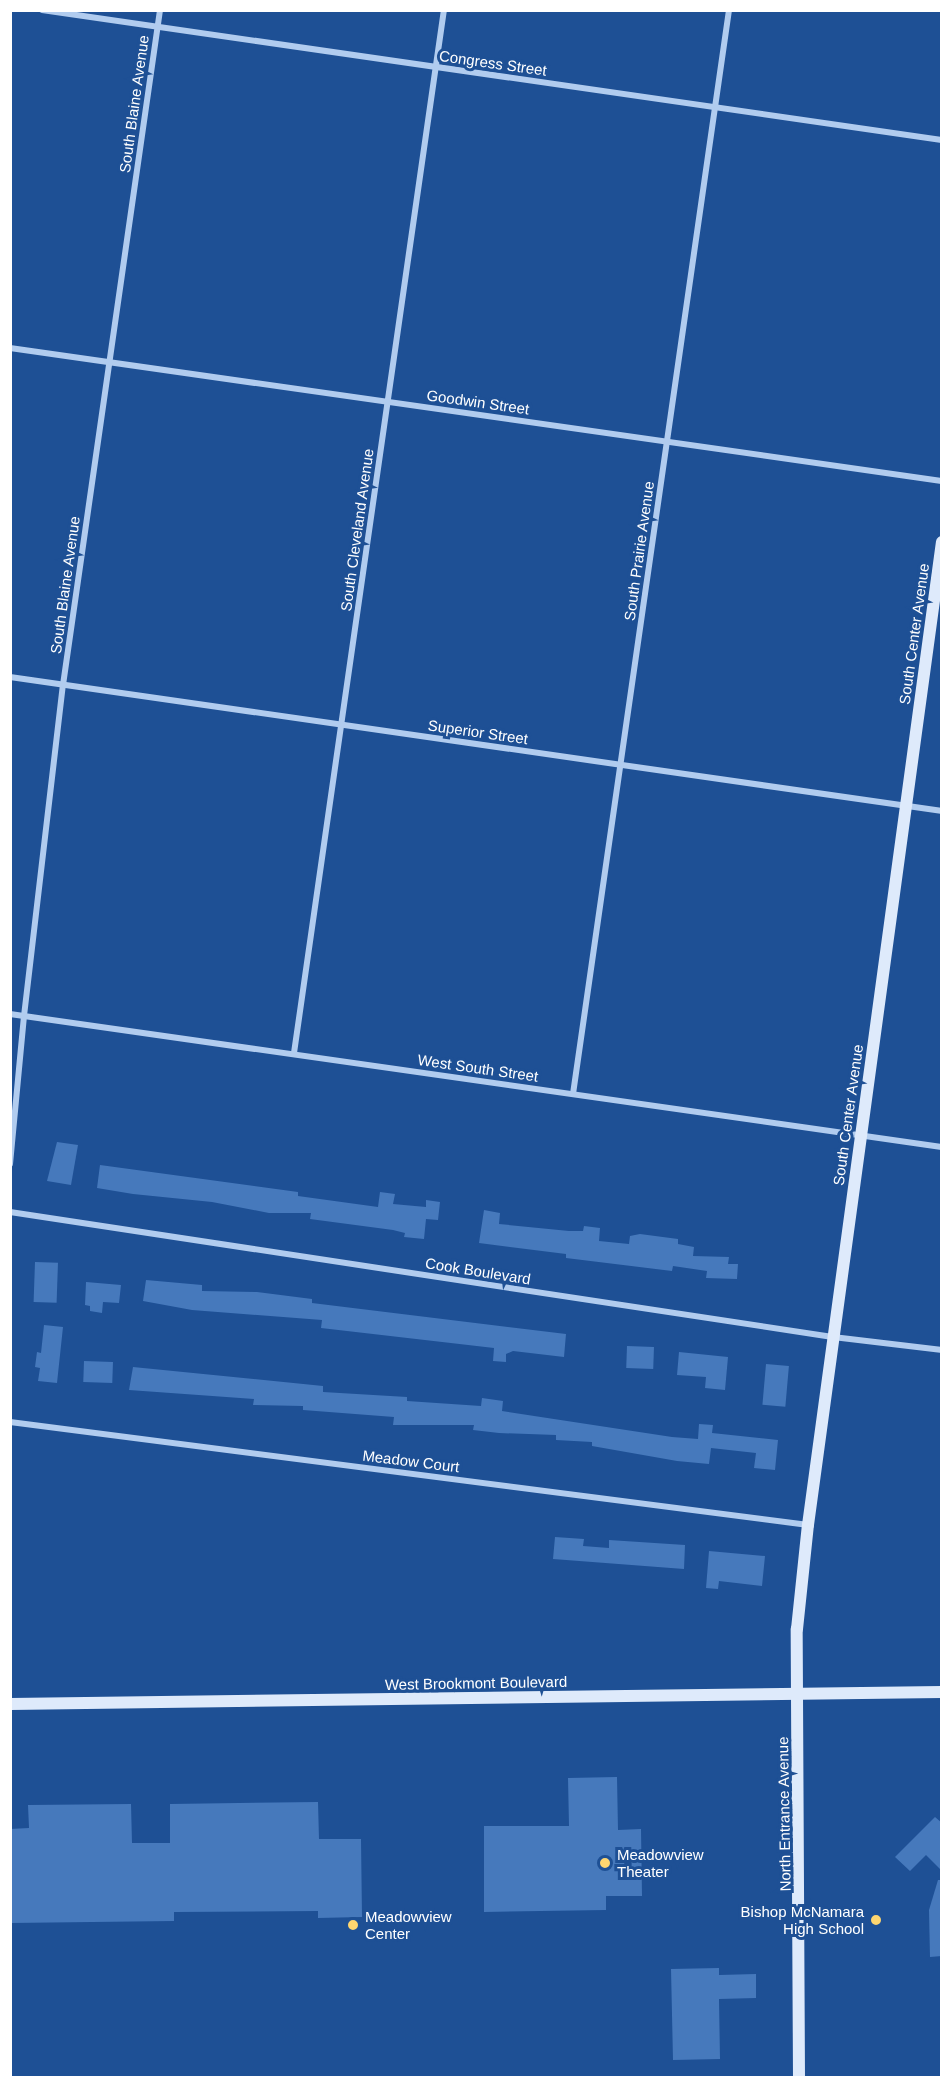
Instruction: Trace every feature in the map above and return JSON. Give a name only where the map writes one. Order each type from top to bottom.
[{"type":"main road","name":"South Center Avenue","points":[[798,1694],[797,1629],[808,1525],[942,542]]},
{"type":"main road","name":"West Brookmont Boulevard","points":[[10,1704],[942,1692]]},
{"type":"main road","name":"North Entrance Avenue","points":[[798,1694],[799,2078]]},
{"type":"street","name":"Congress Street","points":[[42,10],[942,140]]},
{"type":"street","name":"South Blaine Avenue","points":[[10,1164],[24,1016],[63,685],[160,10]]},
{"type":"street","name":"South Cleveland Avenue","points":[[294,1053],[444,10]]},
{"type":"street","name":"South Prairie Avenue","points":[[573,1094],[729,10]]},
{"type":"street","name":"Goodwin Street","points":[[10,348],[942,481]]},
{"type":"street","name":"Superior Street","points":[[10,677],[942,811]]},
{"type":"street","name":"West South Street","points":[[10,1014],[942,1147]]},
{"type":"street","name":"Cook Boulevard","points":[[10,1212],[833,1338],[942,1350]]},
{"type":"street","name":"Meadow Court","points":[[10,1422],[808,1525]]},
{"type":"building","points":[[57,1142],[78,1145],[71,1185],[47,1181]]},
{"type":"building","points":[[100,1165],[298,1192],[298,1196],[378,1207],[380,1192],[395,1194],[393,1204],[426,1207],[426,1200],[440,1202],[438,1220],[426,1219],[424,1239],[404,1237],[405,1233],[393,1230],[310,1219],[311,1213],[269,1213],[212,1202],[133,1194],[97,1188]]},
{"type":"building","points":[[484,1210],[500,1213],[499,1224],[569,1231],[583,1231],[584,1226],[600,1228],[599,1241],[629,1244],[630,1236],[640,1234],[678,1239],[678,1244],[694,1247],[693,1256],[729,1257],[728,1264],[738,1264],[737,1279],[706,1278],[707,1271],[673,1266],[672,1271],[566,1258],[566,1254],[479,1243]]},
{"type":"building","points":[[35,1262],[58,1263],[57,1303],[34,1302]]},
{"type":"building","points":[[146,1280],[202,1285],[202,1291],[257,1292],[312,1299],[312,1303],[566,1334],[564,1357],[513,1351],[506,1354],[506,1362],[493,1361],[494,1348],[321,1328],[322,1320],[192,1310],[143,1301]]},
{"type":"building","points":[[86,1282],[121,1285],[119,1303],[103,1302],[102,1313],[90,1311],[90,1306],[85,1305]]},
{"type":"building","points":[[44,1325],[63,1327],[57,1383],[38,1381],[40,1368],[35,1367],[37,1352],[41,1353]]},
{"type":"building","points":[[627,1346],[654,1347],[653,1369],[626,1368]]},
{"type":"building","points":[[679,1352],[728,1357],[725,1390],[705,1388],[706,1377],[677,1375]]},
{"type":"building","points":[[84,1361],[113,1362],[112,1383],[83,1382]]},
{"type":"building","points":[[766,1364],[789,1366],[785,1407],[762,1405]]},
{"type":"building","points":[[133,1367],[323,1386],[323,1392],[407,1397],[407,1401],[481,1406],[482,1398],[503,1401],[502,1411],[672,1437],[698,1439],[699,1424],[713,1425],[712,1433],[778,1440],[775,1470],[754,1468],[756,1453],[711,1448],[709,1464],[677,1461],[592,1446],[592,1442],[556,1440],[556,1435],[473,1430],[474,1425],[393,1425],[394,1417],[303,1410],[303,1406],[253,1405],[254,1399],[129,1390]]},
{"type":"building","points":[[555,1537],[584,1539],[583,1546],[609,1548],[609,1540],[685,1545],[684,1569],[553,1559]]},
{"type":"building","points":[[709,1551],[765,1556],[762,1586],[719,1581],[718,1589],[706,1588]]},
{"type":"building","points":[[617,1777],[618,1830],[641,1829],[642,1896],[606,1896],[606,1910],[484,1912],[484,1826],[569,1826],[568,1778]]},
{"type":"building","points":[[318,1802],[319,1839],[361,1839],[362,1917],[318,1918],[318,1911],[174,1912],[174,1921],[10,1923],[10,1829],[29,1828],[28,1805],[131,1804],[132,1843],[170,1843],[170,1804]]},
{"type":"building","points":[[935,1817],[942,1823],[942,1871],[926,1855],[910,1871],[895,1857]]},
{"type":"building","points":[[938,1880],[942,1880],[942,1956],[930,1957],[929,1910]]},
{"type":"building","points":[[719,1968],[719,1975],[756,1974],[756,1998],[719,1999],[720,2059],[673,2060],[671,1969]]},
{"type":"place","name":"Meadowview Theater","points":[[605,1863]]},
{"type":"place","name":"Bishop McNamara High School","points":[[876,1920]]},
{"type":"place","name":"Meadowview Center","points":[[353,1925]]}]
